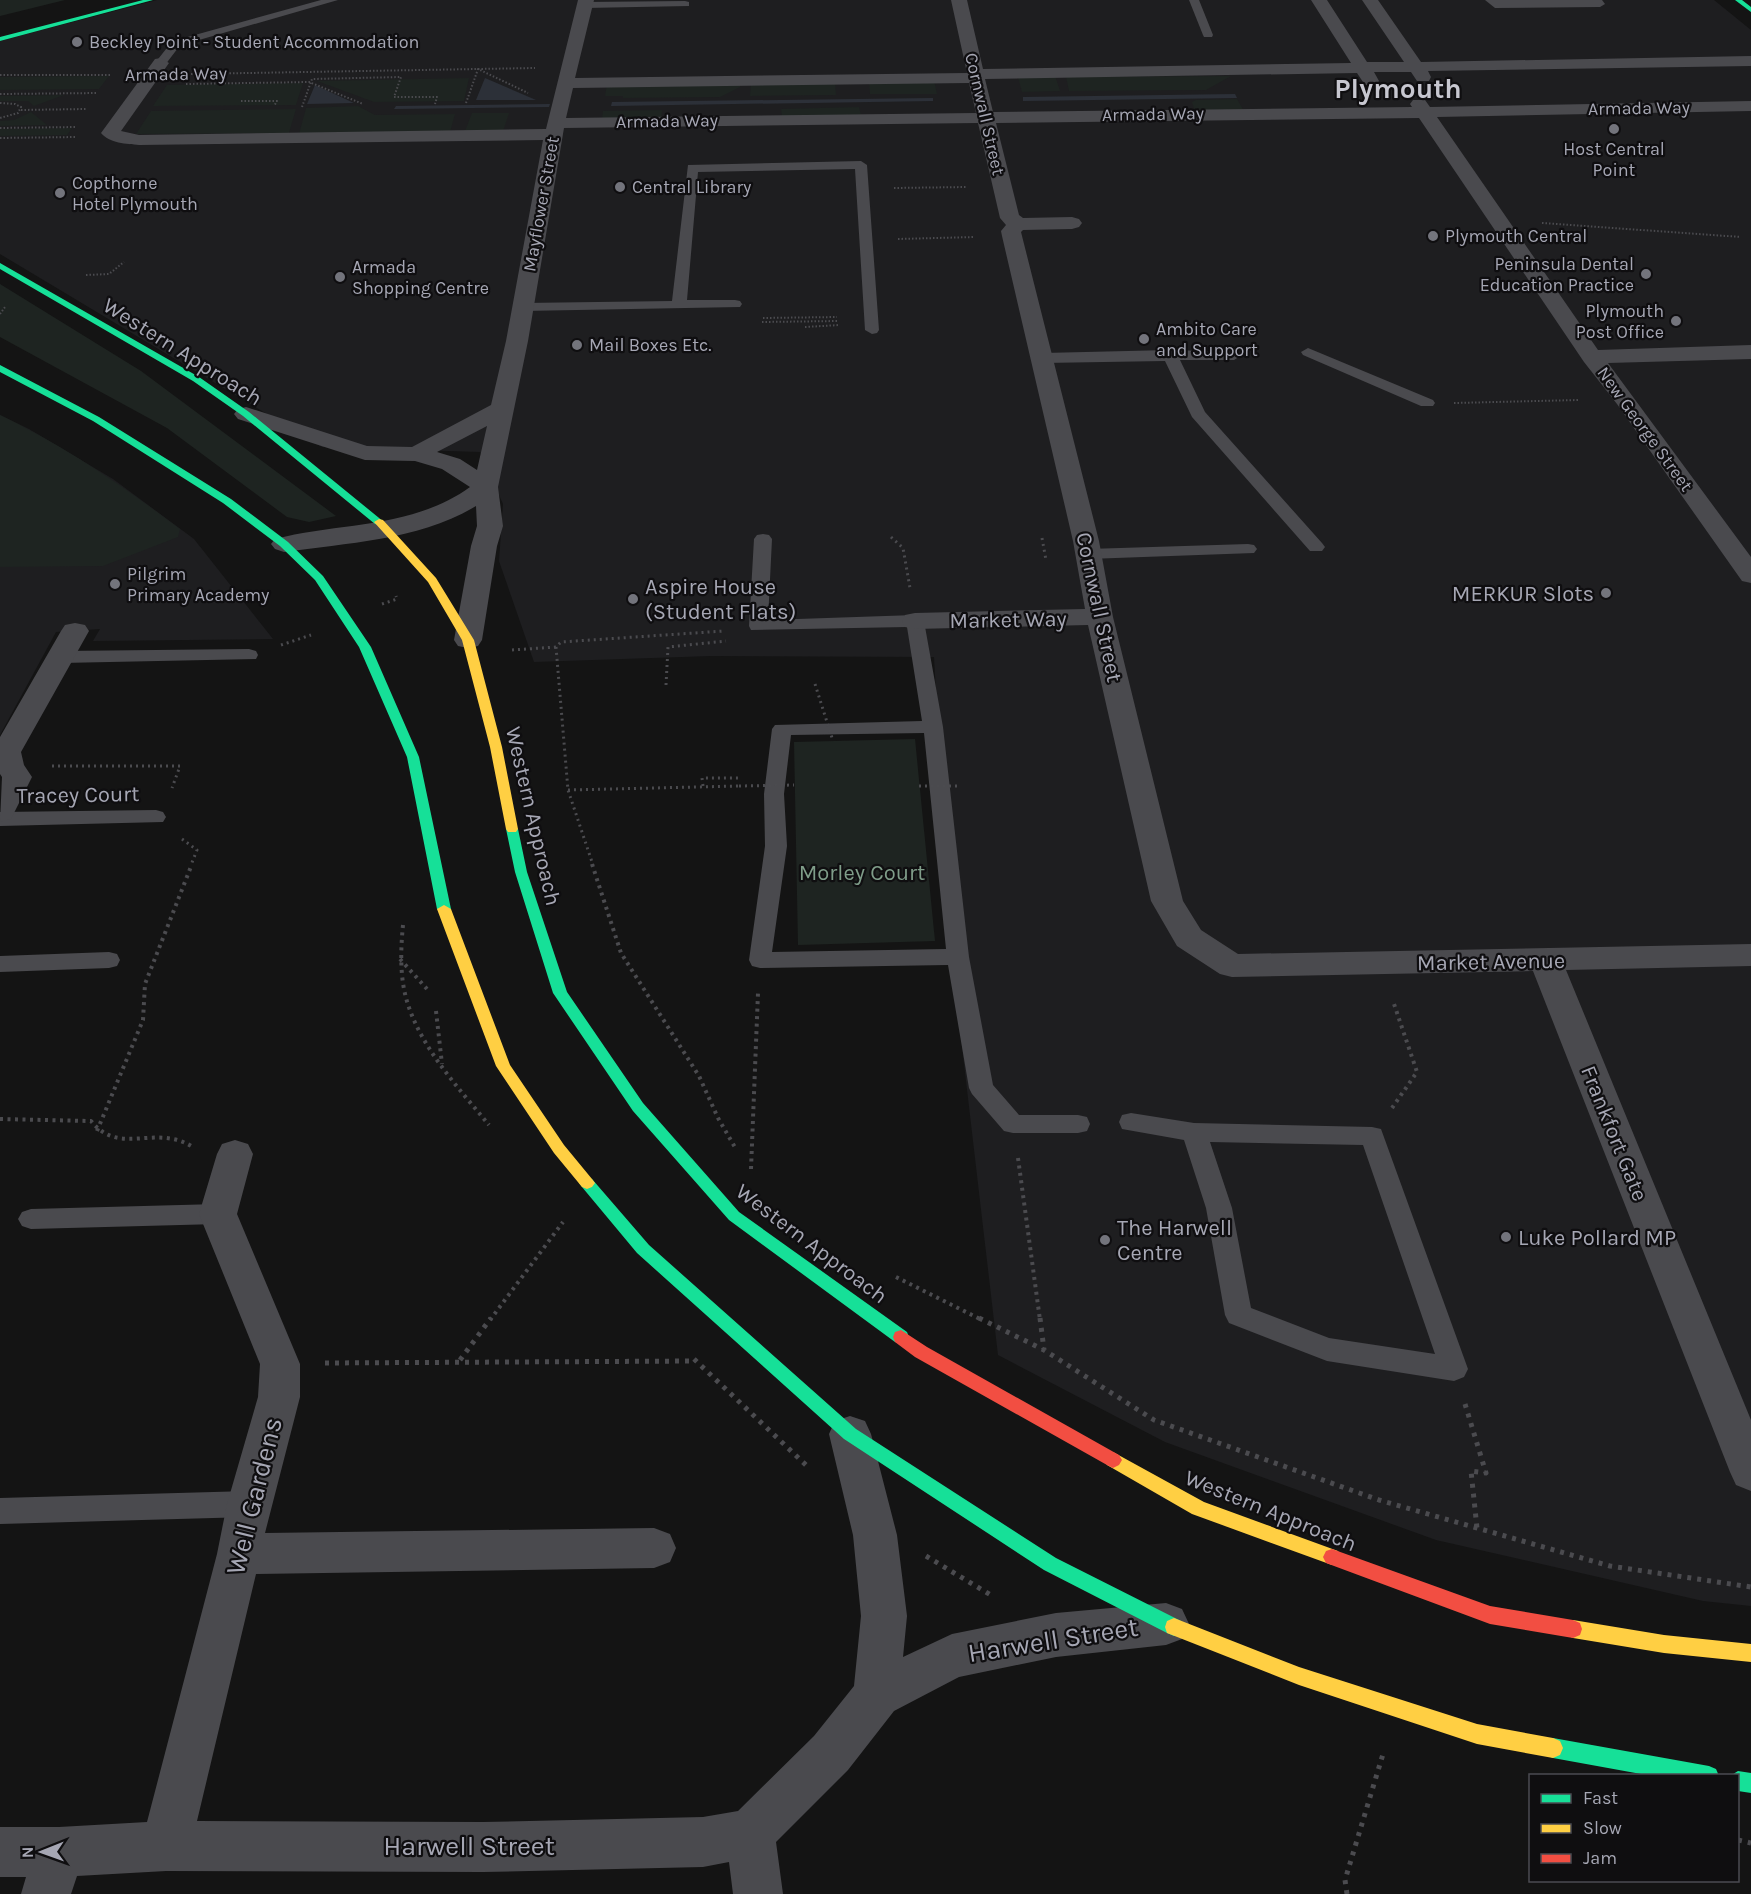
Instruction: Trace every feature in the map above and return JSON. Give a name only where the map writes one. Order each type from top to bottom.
[{"type":"main road","points":[[0,39],[150,0]]},
{"type":"main road","points":[[1738,0],[1751,10]]},
{"type":"main road","name":"Western Approach","points":[[0,266],[196,379],[246,414],[387,528],[432,580],[470,646],[496,747],[521,872],[560,993],[638,1107],[734,1216],[921,1352],[1198,1508],[1490,1615],[1664,1644],[1751,1653]]},
{"type":"main road","points":[[0,368],[96,419],[227,501],[284,544],[318,579],[365,647],[413,757],[445,915],[503,1066],[560,1149],[643,1249],[850,1434],[1050,1564],[1166,1624],[1299,1676],[1477,1734],[1698,1774]]},
{"type":"street","name":"Cornwall Street","points":[[959,0],[1001,186],[1015,230],[1088,554],[1100,618],[1167,901],[1189,938],[1232,966]]},
{"type":"street","points":[[1319,0],[1367,75],[1366,87],[1369,92],[1388,101],[1422,108],[1450,96]]},
{"type":"street","points":[[1370,0],[1426,75]]},
{"type":"street","name":"Mayflower Street","points":[[470,646],[484,546],[490,526],[486,487],[523,307],[555,128],[585,3]]},
{"type":"street","name":"Armada Way","points":[[567,75],[1426,75],[1751,62]]},
{"type":"street","name":"Armada Way","points":[[150,78],[115,127],[124,138],[139,140],[985,116],[1422,108],[1751,106]]},
{"type":"street","name":"New George Street","points":[[1422,108],[1592,357],[1625,399],[1751,575]]},
{"type":"street","points":[[1015,230],[1072,223]]},
{"type":"street","points":[[1592,357],[1751,352]]},
{"type":"street","points":[[416,454],[502,409]]},
{"type":"street","points":[[246,414],[365,453],[416,454],[451,464],[486,487],[458,506],[432,517],[387,528],[284,544]]},
{"type":"street","name":"Market Way","points":[[915,621],[1100,618]]},
{"type":"street","points":[[0,812],[17,777],[9,766],[6,752],[75,631]]},
{"type":"street","name":"Market Avenue","points":[[1232,966],[1751,955]]},
{"type":"street","name":"Frankfort Gate","points":[[1545,960],[1751,1472]]},
{"type":"street","points":[[218,1214],[233,1161]]},
{"type":"street","name":"Well Gardens","points":[[166,1846],[239,1554],[249,1504],[279,1397],[280,1364],[218,1214]]},
{"type":"street","points":[[850,1434],[876,1547],[884,1616],[877,1695]]},
{"type":"street","points":[[239,1554],[654,1548]]},
{"type":"street","name":"Harwell Street","points":[[0,1852],[52,1873],[166,1846],[483,1847],[691,1843],[750,1833],[831,1753],[877,1695],[952,1656],[1056,1635],[1166,1624]]},
{"type":"street","points":[[750,1833],[758,1894]]},
{"type":"lane","points":[[150,78],[174,46],[188,40],[333,0]]},
{"type":"lane","points":[[1194,0],[1209,35]]},
{"type":"lane","points":[[1490,0],[1495,5],[1600,4],[1596,0]]},
{"type":"lane","points":[[585,3],[685,4]]},
{"type":"lane","points":[[679,305],[692,168],[861,165],[871,323]]},
{"type":"lane","points":[[523,307],[735,304]]},
{"type":"lane","points":[[1308,352],[1427,403]]},
{"type":"lane","points":[[1170,355],[1198,414],[1316,547]]},
{"type":"lane","points":[[1043,358],[1234,355]]},
{"type":"lane","points":[[763,539],[758,626],[915,621],[933,727],[958,957],[981,1088],[1013,1124],[1078,1124]]},
{"type":"lane","points":[[1088,554],[1248,549]]},
{"type":"lane","points":[[62,657],[249,655]]},
{"type":"lane","points":[[933,727],[782,729],[785,781],[774,794],[776,846],[760,960],[958,957]]},
{"type":"lane","name":"Tracey Court","points":[[0,819],[156,817]]},
{"type":"lane","points":[[0,964],[109,960]]},
{"type":"lane","points":[[1131,1122],[1194,1132],[1372,1136],[1454,1369],[1327,1349],[1239,1316],[1219,1208],[1194,1132]]},
{"type":"lane","points":[[31,1219],[218,1214]]},
{"type":"lane","points":[[0,1511],[249,1504]]},
{"type":"path","name":"Armada Way","points":[[0,75],[150,78],[478,69],[567,75]]},
{"type":"path","points":[[478,69],[528,92]]},
{"type":"path","points":[[300,116],[309,82],[312,79],[401,77],[394,97],[437,97],[435,104]]},
{"type":"path","points":[[0,94],[150,78],[309,82],[365,105]]},
{"type":"path","points":[[241,101],[277,100]]},
{"type":"path","points":[[0,103],[15,104],[21,107],[18,112],[0,118]]},
{"type":"path","points":[[0,128],[67,127]]},
{"type":"path","points":[[0,138],[85,136],[115,127]]},
{"type":"path","points":[[862,188],[1001,186]]},
{"type":"path","points":[[1499,220],[1741,237]]},
{"type":"path","points":[[865,239],[1015,230]]},
{"type":"path","points":[[82,275],[109,274],[124,262]]},
{"type":"path","points":[[842,321],[755,320],[871,323]]},
{"type":"path","points":[[805,327],[844,325]]},
{"type":"path","points":[[1427,403],[1625,399]]},
{"type":"path","points":[[891,537],[903,548],[915,621]]},
{"type":"path","points":[[470,646],[556,647],[561,642],[708,633],[758,626]]},
{"type":"path","points":[[666,685],[668,647],[730,640],[758,626]]},
{"type":"path","points":[[556,647],[568,790],[621,953],[699,1076],[718,1118],[740,1157]]},
{"type":"path","points":[[815,684],[833,741]]},
{"type":"path","points":[[9,766],[180,766]]},
{"type":"path","points":[[703,786],[702,778],[785,781]]},
{"type":"path","points":[[568,790],[739,786],[785,781]]},
{"type":"path","points":[[919,786],[957,786]]},
{"type":"path","points":[[97,1131],[143,1020],[145,984],[197,850]]},
{"type":"path","points":[[400,958],[434,997]]},
{"type":"path","points":[[1372,1136],[1417,1072],[1381,963]]},
{"type":"path","points":[[746,1166],[751,1176],[759,985]]},
{"type":"path","points":[[436,1008],[442,1067]]},
{"type":"path","points":[[0,1119],[91,1120],[97,1131],[111,1138],[175,1137],[233,1161]]},
{"type":"path","points":[[1013,1124],[1044,1350]]},
{"type":"path","points":[[460,1360],[567,1216]]},
{"type":"path","points":[[888,1272],[1044,1350],[1154,1420],[1379,1500],[1610,1566],[1751,1587]]},
{"type":"path","points":[[367,1362],[696,1361]]},
{"type":"path","points":[[1454,1369],[1486,1473],[1471,1471],[1477,1528]]},
{"type":"path","points":[[1347,1894],[1345,1880],[1383,1754]]},
{"type":"shaded area","points":[[157,0],[1714,0],[1751,30],[1751,1606],[1703,1601],[1436,1540],[1165,1442],[998,1355],[950,944],[934,657],[711,656],[534,662],[499,561],[503,504],[480,452],[322,447],[0,254],[0,41]]},
{"type":"shaded area","points":[[485,78],[536,100],[476,100]]},
{"type":"shaded area","points":[[315,85],[354,103],[307,104]]},
{"type":"shaded area","points":[[1235,94],[1237,98],[1023,101],[1023,97]]},
{"type":"shaded area","points":[[933,98],[933,101],[611,106],[612,102]]},
{"type":"shaded area","points":[[550,104],[549,107],[394,109],[396,106]]},
{"type":"shaded area","name":"Pilgrim Primary Academy","points":[[0,415],[29,429],[113,479],[194,539],[273,639],[93,641],[100,629],[56,632],[0,735]]},
{"type":"green space","points":[[0,0],[65,0],[0,16]]},
{"type":"green space","points":[[109,76],[99,89],[0,90],[0,77]]},
{"type":"green space","points":[[1055,76],[1060,91],[1022,92],[1018,77]]},
{"type":"green space","points":[[1231,76],[1206,90],[1069,91],[1066,77]]},
{"type":"green space","points":[[469,78],[464,101],[374,102],[317,81]]},
{"type":"green space","points":[[934,80],[937,94],[870,94],[869,81]]},
{"type":"green space","points":[[835,81],[836,95],[750,96],[751,82]]},
{"type":"green space","points":[[741,82],[740,87],[720,97],[623,98],[623,96],[605,96],[607,84]]},
{"type":"green space","points":[[303,83],[296,105],[153,106],[167,85]]},
{"type":"green space","points":[[64,95],[34,106],[28,101],[0,101],[0,96]]},
{"type":"green space","points":[[1237,99],[1244,111],[1195,111],[1192,102],[1196,100]]},
{"type":"green space","points":[[358,106],[375,115],[455,114],[450,132],[299,134],[306,108]]},
{"type":"green space","points":[[859,107],[861,115],[782,117],[781,109]]},
{"type":"green space","points":[[296,109],[289,133],[136,134],[151,111]]},
{"type":"green space","points":[[662,110],[661,119],[602,120],[603,111]]},
{"type":"green space","points":[[31,112],[47,125],[0,126],[0,121],[14,120]]},
{"type":"green space","points":[[472,113],[509,113],[503,131],[465,131]]},
{"type":"green space","points":[[72,128],[67,135],[0,136],[0,129]]},
{"type":"green space","points":[[0,284],[141,371],[336,516],[309,522],[287,517],[167,428],[0,337]]},
{"type":"green space","points":[[0,415],[48,440],[115,482],[180,529],[178,537],[103,566],[0,567]]},
{"type":"green space","name":"Morley Court","points":[[915,739],[935,941],[798,945],[794,742]]},
{"type":"traffic: fast","points":[[0,39],[150,0]]},
{"type":"traffic: fast","points":[[1738,0],[1751,10]]},
{"type":"traffic: fast","points":[[0,266],[196,379],[246,414],[379,522]]},
{"type":"traffic: fast","points":[[0,368],[96,419],[227,501],[284,544],[319,578],[365,647],[413,757],[444,909]]},
{"type":"traffic: fast","points":[[512,829],[521,872],[560,993],[638,1107],[734,1216],[901,1337]]},
{"type":"traffic: fast","points":[[587,1183],[643,1249],[850,1434],[1050,1564],[1174,1627]]},
{"type":"traffic: fast","points":[[1553,1748],[1698,1774]]},
{"type":"traffic: fast","points":[[1739,1781],[1751,1783]]},
{"type":"traffic: slow","points":[[379,522],[432,580],[468,640],[496,747],[512,829]]},
{"type":"traffic: slow","points":[[444,909],[503,1066],[559,1149],[587,1183]]},
{"type":"traffic: slow","points":[[1113,1460],[1198,1508],[1332,1557]]},
{"type":"traffic: slow","points":[[1174,1627],[1299,1676],[1477,1734],[1553,1748]]},
{"type":"traffic: slow","points":[[1573,1629],[1664,1644],[1751,1653]]},
{"type":"traffic: jam","points":[[901,1337],[921,1352],[1113,1460]]},
{"type":"traffic: jam","points":[[1332,1557],[1490,1615],[1573,1629]]},
{"type":"place","name":"Beckley Point - Student Accommodation","points":[[77,42]]},
{"type":"place","name":"Host Central Point","points":[[1614,129]]},
{"type":"place","name":"Central Library","points":[[620,187]]},
{"type":"place","name":"Copthorne Hotel Plymouth","points":[[60,193]]},
{"type":"place","name":"Plymouth Central","points":[[1433,236]]},
{"type":"place","name":"Peninsula Dental Education Practice","points":[[1646,274]]},
{"type":"place","name":"Armada Shopping Centre","points":[[340,277]]},
{"type":"place","name":"Plymouth Post Office","points":[[1676,321]]},
{"type":"place","name":"Ambito Care and Support","points":[[1144,339]]},
{"type":"place","name":"Mail Boxes Etc.","points":[[577,345]]},
{"type":"place","name":"Pilgrim Primary Academy","points":[[115,584]]},
{"type":"place","name":"MERKUR Slots","points":[[1606,593]]},
{"type":"place","name":"Aspire House (Student Flats)","points":[[633,599]]},
{"type":"place","name":"Luke Pollard MP","points":[[1506,1237]]},
{"type":"place","name":"The Harwell Centre","points":[[1105,1240]]},
{"type":"district","name":"Plymouth","points":[[1398,88]]}]
